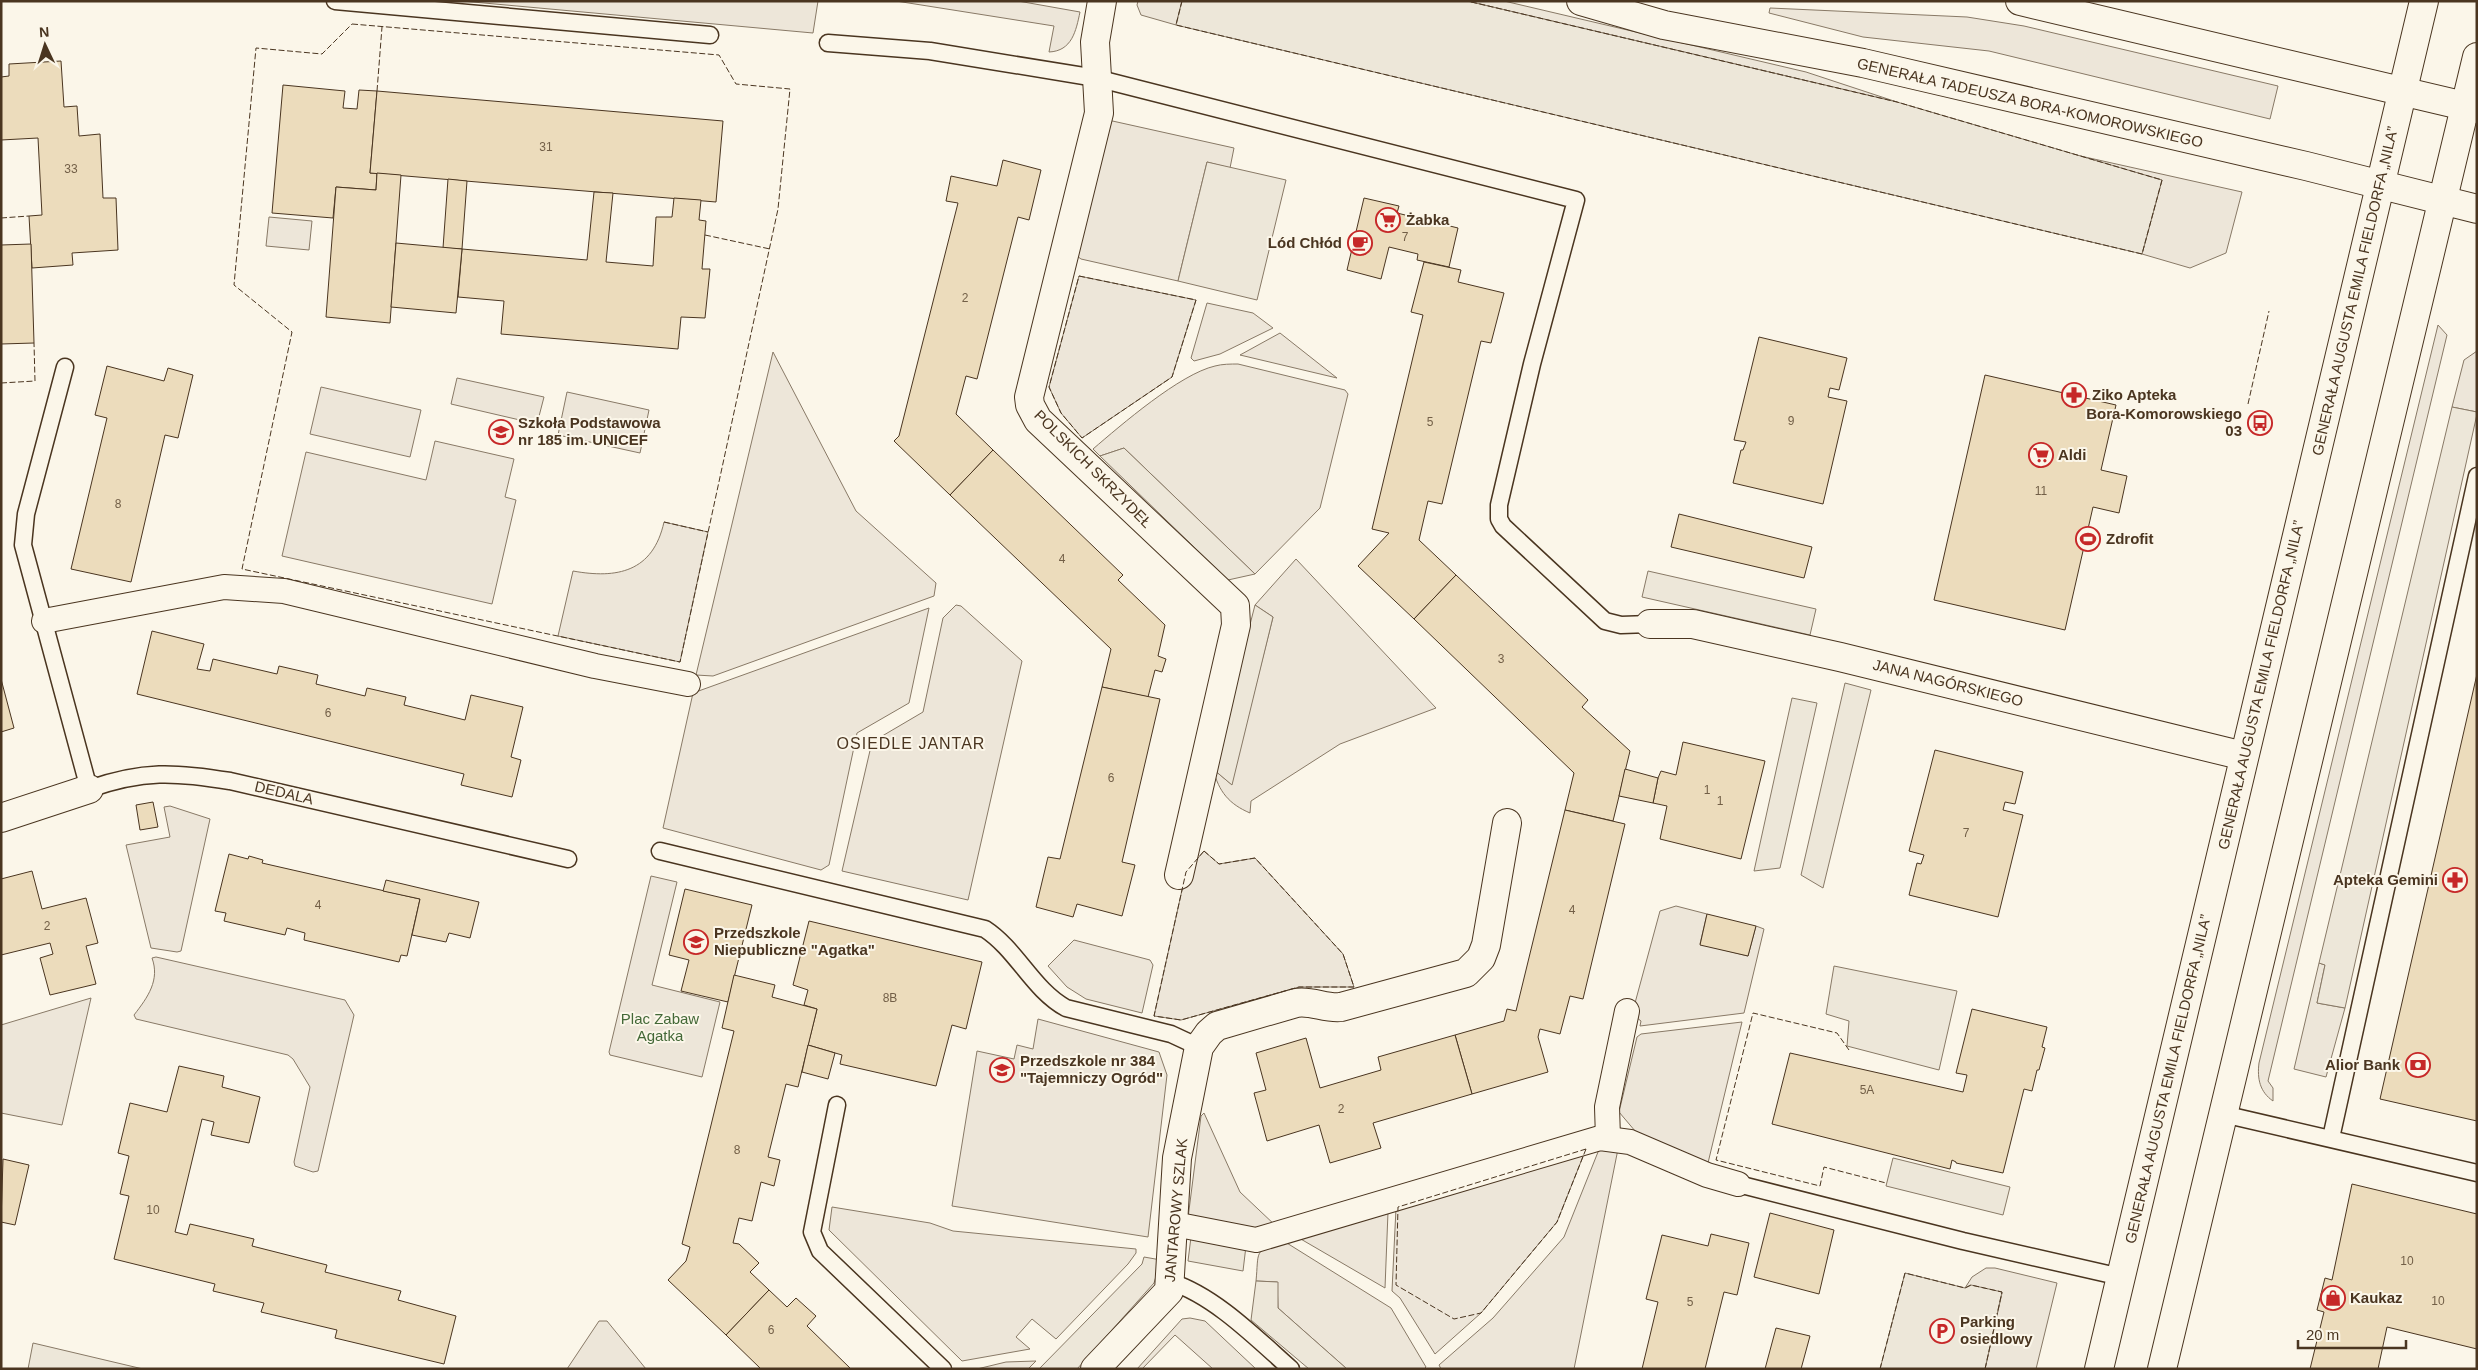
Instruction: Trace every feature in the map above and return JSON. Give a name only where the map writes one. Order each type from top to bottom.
[{"type":"street","name":"POLSKICH SKRZYDEŁ","points":[[1102,1],[1095,42],[1099,113],[1061,260],[1029,397],[1030,405],[1038,420],[1236,606],[1236,625],[1179,875]]},
{"type":"street","name":"GENERAŁA TADEUSZA BORA-KOMOROWSKIEGO","points":[[1581,1],[1664,25],[1863,64],[2477,209]]},
{"type":"street","points":[[2020,1],[2471,108]]},
{"type":"street","name":"GENERAŁA AUGUSTA EMILA FIELDORFA „NILA”","points":[[2099,1369],[2424,1]]},
{"type":"street","points":[[2162,1369],[2443,200],[2471,108],[2477,57]]},
{"type":"street","points":[[44,621],[200,582],[224,587],[284,591],[595,666],[688,684]]},
{"type":"street","name":"JANA NAGÓRSKIEGO","points":[[1650,624],[1693,624],[1847,658],[2244,756]]},
{"type":"street","name":"DEDALA","points":[[1,818],[89,789]]},
{"type":"street","name":"JANTAROWY SZLAK","points":[[1095,1369],[1166,1296],[1171,1282],[1178,1158],[1199,1047],[1209,1033],[1217,1026],[1296,1003],[1308,1003],[1328,1008],[1341,1007],[1466,973],[1481,958],[1486,944],[1507,823]]},
{"type":"street","points":[[1608,1138],[1606,1106],[1627,1011]]},
{"type":"street","points":[[1174,1224],[1256,1240],[1557,1150],[1608,1138],[1630,1142],[1707,1176],[1738,1184]]},
{"type":"lane","points":[[335,1],[710,35]]},
{"type":"lane","points":[[828,42],[930,51],[1096,78],[1576,200],[1523,399],[1499,505],[1499,519],[1503,526],[1604,621],[1621,625],[1650,624]]},
{"type":"lane","points":[[65,367],[23,531],[23,545],[89,789]]},
{"type":"lane","points":[[2330,1138],[2477,476]]},
{"type":"lane","name":"DEDALA","points":[[89,789],[127,776],[184,773],[230,780],[568,858]]},
{"type":"lane","points":[[660,851],[985,929],[998,937],[1053,1001],[1066,1008],[1171,1034],[1199,1047]]},
{"type":"lane","points":[[837,1105],[817,1199],[812,1232],[814,1240],[820,1251],[943,1369]]},
{"type":"lane","points":[[2223,1114],[2477,1173]]},
{"type":"lane","points":[[1738,1184],[1963,1241],[2121,1277]]},
{"type":"lane","points":[[1171,1282],[1194,1291],[1244,1328],[1291,1369]]},
{"type":"green space","points":[[462,1],[818,1],[813,33]]},
{"type":"green space","points":[[896,1],[1018,1],[1080,12],[1072,39],[1063,48],[1049,52],[1054,26]]},
{"type":"green space","points":[[1138,1],[1182,1],[1176,25],[1141,15],[1137,5]]},
{"type":"green space","points":[[1467,1],[1504,1],[1806,72],[1897,102]]},
{"type":"green space","points":[[1770,8],[1967,17],[2024,26],[2278,86],[2270,119],[1989,51],[1863,37],[1769,13]]},
{"type":"green space","points":[[1108,120],[1234,148],[1230,168],[1207,162],[1178,281],[1081,259],[1077,256]]},
{"type":"green space","points":[[2049,149],[2242,192],[2226,253],[2190,268],[2142,254],[2162,180]]},
{"type":"green space","points":[[269,217],[312,221],[309,250],[266,246]]},
{"type":"green space","points":[[1079,276],[1196,300],[1172,377],[1082,438],[1061,413],[1049,387]]},
{"type":"green space","points":[[1207,303],[1253,313],[1273,328],[1220,354],[1194,361],[1191,358]]},
{"type":"green space","points":[[2438,325],[2447,335],[2268,1081],[2273,1088],[2273,1101],[2265,1094],[2260,1085],[2259,1063]]},
{"type":"green space","points":[[1280,333],[1337,378],[1240,355]]},
{"type":"green space","points":[[2477,351],[2477,412],[2452,407],[2464,360]]},
{"type":"green space","points":[[773,352],[856,511],[936,583],[934,596],[713,676],[696,675]]},
{"type":"green space","points":[[1238,364],[1345,390],[1348,394],[1320,508],[1255,574],[1124,448],[1100,456],[1093,449],[1168,389],[1185,379],[1215,366]]},
{"type":"green space","points":[[457,378],[544,397],[537,424],[451,404]]},
{"type":"green space","points":[[321,387],[421,410],[410,457],[310,434]]},
{"type":"green space","points":[[567,392],[649,410],[640,453],[558,435]]},
{"type":"green space","points":[[435,441],[514,459],[505,497],[516,500],[492,604],[282,556],[306,452],[426,480]]},
{"type":"green space","points":[[664,522],[708,532],[680,662],[558,636],[573,571],[604,574],[631,568],[642,562],[651,552],[659,539]]},
{"type":"green space","points":[[1296,559],[1436,708],[1340,744],[1251,801],[1250,813],[1236,806],[1226,796],[1218,784],[1213,769],[1231,784],[1273,617],[1255,605]]},
{"type":"green space","points":[[956,605],[961,606],[1022,661],[968,900],[842,871],[872,742],[923,712],[943,618]]},
{"type":"green space","points":[[929,608],[909,703],[857,733],[829,865],[821,870],[663,828],[693,693]]},
{"type":"green space","points":[[170,806],[210,819],[181,951],[177,952],[151,948],[126,845],[170,837],[164,807]]},
{"type":"green space","points":[[1204,851],[1219,864],[1255,858],[1343,954],[1354,987],[1299,987],[1181,1020],[1154,1016],[1186,872]]},
{"type":"green space","name":"Plac Zabaw Agatka","points":[[651,876],[677,882],[652,985],[720,1002],[702,1077],[610,1055],[609,1052]]},
{"type":"green space","points":[[1676,906],[1707,914],[1700,944],[1748,956],[1756,926],[1764,929],[1744,1013],[1640,1026],[1641,1021],[1632,1014],[1660,911]]},
{"type":"green space","points":[[1074,940],[1150,960],[1153,965],[1142,1013],[1086,999],[1067,987],[1048,966]]},
{"type":"green space","points":[[156,957],[345,1000],[354,1015],[318,1171],[313,1172],[295,1166],[294,1162],[310,1087],[293,1059],[288,1055],[136,1019],[134,1015],[144,1002],[154,981],[155,974],[152,958]]},
{"type":"green space","points":[[2319,963],[2325,965],[2317,1003],[2345,1008],[2326,1077],[2294,1069]]},
{"type":"green space","points":[[91,998],[62,1125],[1,1113],[1,1025]]},
{"type":"green space","points":[[1038,1019],[1159,1052],[1167,1075],[1148,1237],[952,1206],[977,1051],[1014,1059],[1017,1045],[1033,1049]]},
{"type":"green space","points":[[1742,1022],[1707,1167],[1641,1138],[1619,1112],[1637,1037],[1641,1034]]},
{"type":"green space","points":[[1204,1113],[1240,1192],[1277,1227],[1259,1233],[1188,1218],[1201,1116]]},
{"type":"green space","points":[[1600,1147],[1618,1149],[1574,1369],[1441,1369],[1439,1365],[1493,1318],[1564,1237]]},
{"type":"green space","points":[[1586,1149],[1557,1222],[1481,1313],[1435,1354],[1400,1298],[1392,1291],[1396,1208]]},
{"type":"green space","points":[[832,1207],[930,1223],[953,1231],[1136,1249],[1136,1253],[1128,1264],[1056,1339],[1032,1319],[1016,1337],[1030,1349],[962,1361],[829,1230]]},
{"type":"green space","points":[[1388,1212],[1385,1288],[1299,1238]]},
{"type":"green space","points":[[1282,1240],[1391,1308],[1426,1367],[1424,1369],[1347,1369],[1278,1308],[1277,1282],[1256,1281],[1259,1254],[1266,1247]]},
{"type":"green space","points":[[1986,1268],[1995,1268],[2057,1283],[2036,1369],[1985,1369],[2002,1293],[1965,1288],[1972,1277]]},
{"type":"green space","points":[[1190,1318],[1205,1321],[1256,1369],[1213,1369],[1175,1335],[1142,1369],[1137,1369],[1182,1319]]},
{"type":"green space","points":[[599,1321],[607,1321],[646,1369],[567,1369]]},
{"type":"green space","points":[[1036,1361],[1028,1369],[977,1369],[1006,1362]]},
{"type":"shaded area","points":[[1182,1],[1467,1],[1897,102],[2162,180],[2142,254],[1176,25]]},
{"type":"shaded area","points":[[1207,162],[1286,180],[1257,300],[1178,281]]},
{"type":"shaded area","points":[[2452,407],[2477,412],[2477,414],[2345,1008],[2317,1003],[2325,965],[2319,963]]},
{"type":"shaded area","points":[[1124,448],[1255,574],[1228,580],[1100,456]]},
{"type":"shaded area","points":[[1648,571],[1816,609],[1810,635],[1642,597]]},
{"type":"shaded area","points":[[1255,605],[1273,617],[1232,785],[1213,769]]},
{"type":"shaded area","points":[[1845,683],[1871,690],[1823,888],[1801,875]]},
{"type":"shaded area","points":[[1792,698],[1817,703],[1780,868],[1754,871]]},
{"type":"shaded area","points":[[1834,966],[1957,991],[1939,1070],[1847,1046],[1849,1021],[1826,1014]]},
{"type":"shaded area","points":[[1893,1158],[2010,1187],[2003,1215],[1886,1186]]},
{"type":"shaded area","points":[[1191,1237],[1246,1246],[1243,1271],[1188,1261]]},
{"type":"shaded area","points":[[1144,1257],[1161,1260],[1154,1283],[1077,1369],[1039,1369],[1142,1264]]},
{"type":"shaded area","name":"Parking osiedlowy","points":[[1905,1273],[1965,1288],[1971,1285],[2002,1292],[1985,1369],[1880,1369]]},
{"type":"shaded area","points":[[1256,1281],[1278,1282],[1278,1308],[1347,1369],[1309,1369],[1251,1320]]},
{"type":"shaded area","points":[[33,1343],[143,1369],[28,1369]]},
{"type":"building","points":[[61,61],[64,107],[77,106],[79,136],[100,134],[103,198],[116,198],[118,250],[72,253],[73,265],[32,268],[29,216],[42,215],[38,138],[1,140],[1,77],[9,76],[9,64]]},
{"type":"building","points":[[283,85],[345,91],[343,108],[357,109],[359,90],[377,91],[370,173],[377,173],[376,190],[336,187],[333,218],[272,213]]},
{"type":"building","points":[[377,91],[723,121],[716,202],[370,173]]},
{"type":"building","points":[[1003,160],[1041,170],[1029,220],[1018,217],[977,379],[966,376],[956,414],[993,450],[950,495],[894,441],[899,436],[958,203],[946,201],[951,176],[997,186]]},
{"type":"building","points":[[377,173],[401,175],[390,323],[326,317],[336,187],[376,190]]},
{"type":"building","points":[[448,179],[467,181],[462,249],[443,248]]},
{"type":"building","points":[[594,192],[613,193],[606,262],[653,266],[656,217],[672,217],[674,198],[701,200],[699,220],[706,221],[702,269],[710,269],[705,318],[681,317],[678,349],[501,334],[504,301],[458,297],[462,249],[587,260]]},
{"type":"building","points":[[1364,198],[1399,206],[1397,213],[1458,228],[1449,267],[1417,260],[1418,254],[1389,247],[1381,279],[1347,270]]},
{"type":"building","points":[[396,243],[462,249],[456,313],[391,307]]},
{"type":"building","points":[[31,244],[34,343],[1,344],[1,245]]},
{"type":"building","points":[[1424,262],[1461,270],[1458,282],[1504,293],[1491,343],[1481,341],[1442,504],[1428,501],[1419,540],[1456,575],[1414,619],[1358,566],[1389,533],[1372,529],[1423,315],[1411,312]]},
{"type":"building","points":[[1759,337],[1847,358],[1839,390],[1830,388],[1828,397],[1847,401],[1823,504],[1733,483],[1741,450],[1743,450],[1746,442],[1734,440]]},
{"type":"building","points":[[107,366],[164,381],[168,368],[193,375],[178,438],[165,435],[131,582],[71,569],[107,418],[95,415]]},
{"type":"building","points":[[1985,375],[2116,405],[2101,470],[2127,476],[2119,513],[2093,507],[2065,630],[1934,600]]},
{"type":"building","points":[[993,450],[1123,575],[1118,580],[1165,625],[1158,656],[1166,659],[1162,672],[1155,670],[1148,697],[1102,687],[1111,649],[950,495]]},
{"type":"building","points":[[1679,514],[1812,547],[1804,578],[1671,547]]},
{"type":"building","points":[[1456,575],[1588,700],[1582,707],[1630,751],[1613,821],[1565,810],[1574,773],[1414,619]]},
{"type":"building","points":[[152,631],[204,644],[197,669],[210,671],[213,659],[277,674],[279,666],[318,675],[316,684],[365,696],[367,688],[406,697],[404,705],[465,720],[471,695],[523,707],[511,757],[521,760],[512,797],[461,785],[464,774],[137,694]]},
{"type":"building","points":[[2477,674],[2477,1121],[2380,1099]]},
{"type":"building","points":[[1,679],[14,728],[1,732]]},
{"type":"building","points":[[1102,687],[1160,699],[1122,862],[1135,865],[1122,916],[1077,904],[1073,917],[1036,907],[1048,857],[1060,859]]},
{"type":"building","points":[[1683,742],[1765,761],[1741,859],[1660,839],[1667,806],[1653,803],[1658,778],[1661,771],[1676,775]]},
{"type":"building","points":[[1935,750],[2023,772],[2015,804],[2005,802],[2003,810],[2023,815],[1998,917],[1909,895],[1917,863],[1921,864],[1924,855],[1909,851]]},
{"type":"building","points":[[1625,769],[1658,778],[1653,803],[1619,796]]},
{"type":"building","points":[[153,802],[158,827],[140,830],[136,805]]},
{"type":"building","points":[[1565,810],[1625,824],[1583,999],[1570,996],[1560,1034],[1540,1029],[1538,1037],[1548,1072],[1472,1094],[1455,1035],[1504,1021],[1507,1009],[1516,1011]]},
{"type":"building","points":[[229,854],[248,859],[249,856],[263,860],[262,863],[420,899],[407,956],[401,955],[399,962],[304,940],[305,933],[287,928],[285,935],[224,921],[226,913],[215,911]]},
{"type":"building","points":[[32,871],[42,909],[86,898],[98,943],[86,946],[96,984],[50,995],[40,958],[53,954],[50,943],[1,955],[1,879]]},
{"type":"building","points":[[386,880],[479,902],[470,938],[449,933],[446,942],[412,935],[420,899],[383,891]]},
{"type":"building","points":[[685,889],[752,905],[728,1002],[681,991],[689,960],[669,955]]},
{"type":"building","points":[[1707,914],[1756,926],[1748,956],[1700,945]]},
{"type":"building","points":[[809,921],[982,962],[966,1029],[952,1025],[936,1086],[840,1064],[842,1055],[808,1045],[817,1009],[804,1005],[808,990],[793,985]]},
{"type":"building","points":[[734,975],[775,985],[772,997],[817,1009],[798,1087],[786,1084],[768,1157],[780,1160],[774,1186],[761,1182],[752,1221],[739,1218],[733,1243],[739,1244],[759,1263],[750,1272],[769,1290],[726,1335],[668,1280],[686,1261],[690,1247],[682,1244],[734,1031],[722,1028]]},
{"type":"building","points":[[1972,1009],[2047,1027],[2042,1047],[2045,1048],[2039,1070],[2037,1070],[2032,1091],[2024,1089],[2003,1173],[1956,1163],[1952,1160],[1950,1169],[1772,1124],[1790,1053],[1963,1092],[1967,1075],[1956,1073]]},
{"type":"building","points":[[1455,1035],[1472,1094],[1373,1123],[1381,1148],[1330,1163],[1319,1125],[1267,1141],[1254,1093],[1266,1090],[1256,1053],[1306,1038],[1320,1088],[1381,1070],[1378,1057]]},
{"type":"building","points":[[808,1045],[835,1053],[828,1079],[802,1072]]},
{"type":"building","points":[[179,1066],[224,1076],[222,1087],[260,1097],[249,1143],[211,1135],[214,1122],[202,1119],[175,1232],[187,1235],[190,1224],[254,1239],[252,1246],[327,1265],[325,1272],[401,1291],[398,1300],[456,1316],[444,1364],[335,1338],[337,1330],[261,1312],[264,1303],[213,1291],[215,1284],[114,1259],[129,1196],[120,1194],[129,1156],[118,1153],[130,1103],[167,1112]]},
{"type":"building","points":[[3,1159],[29,1165],[15,1225],[1,1222]]},
{"type":"building","points":[[2352,1184],[2477,1214],[2477,1349],[2387,1327],[2378,1369],[2310,1369],[2324,1312],[2317,1310],[2325,1278],[2332,1280]]},
{"type":"building","points":[[1770,1213],[1834,1230],[1819,1294],[1754,1277]]},
{"type":"building","points":[[1711,1234],[1749,1243],[1737,1295],[1724,1292],[1705,1369],[1642,1369],[1658,1302],[1646,1299],[1662,1235],[1708,1246]]},
{"type":"building","points":[[769,1290],[787,1307],[796,1298],[816,1316],[807,1326],[851,1369],[761,1369],[726,1335]]},
{"type":"building","points":[[1776,1328],[1810,1336],[1801,1369],[1765,1369]]},
{"type":"fence","points":[[1182,1],[1176,25],[2142,254],[2162,180],[1897,102],[1467,1]]},
{"type":"fence","points":[[352,24],[719,55],[736,84],[790,89],[778,209],[680,662],[242,569],[292,332],[234,285],[256,48],[322,54],[352,24]]},
{"type":"fence","points":[[377,91],[382,27]]},
{"type":"fence","points":[[1,218],[29,216]]},
{"type":"fence","points":[[705,235],[770,249]]},
{"type":"fence","points":[[1079,276],[1196,300],[1172,377],[1082,438],[1061,413],[1049,387],[1079,276]]},
{"type":"fence","points":[[2248,404],[2269,311]]},
{"type":"fence","points":[[1,383],[35,381],[34,343]]},
{"type":"fence","points":[[664,522],[708,532]]},
{"type":"fence","points":[[1204,851],[1219,864],[1255,858],[1343,954],[1354,987],[1299,987],[1181,1020],[1154,1016],[1186,872],[1204,851]]},
{"type":"fence","points":[[1849,1050],[1837,1033],[1753,1013],[1716,1160],[1820,1186],[1824,1167],[1886,1183]]},
{"type":"fence","points":[[1586,1149],[1557,1222],[1481,1313],[1454,1319],[1396,1285],[1398,1207],[1586,1149]]},
{"type":"fence","points":[[1880,1369],[1905,1273],[1965,1288],[1971,1285],[2002,1292],[1985,1369]]},
{"type":"place","name":"Żabka","points":[[1388,220]]},
{"type":"place","name":"Lód Chłód","points":[[1360,243]]},
{"type":"place","name":"Ziko Apteka","points":[[2074,395]]},
{"type":"place","name":"Bora-Komorowskiego 03","points":[[2260,423]]},
{"type":"place","name":"Szkoła Podstawowa nr 185 im. UNICEF","points":[[501,432]]},
{"type":"place","name":"Aldi","points":[[2041,455]]},
{"type":"place","name":"Zdrofit","points":[[2088,539]]},
{"type":"place","name":"Apteka Gemini","points":[[2455,880]]},
{"type":"place","name":"Przedszkole Niepubliczne \"Agatka\"","points":[[696,942]]},
{"type":"place","name":"Alior Bank","points":[[2418,1065]]},
{"type":"place","name":"Przedszkole nr 384 \"Tajemniczy Ogród\"","points":[[1002,1070]]},
{"type":"place","name":"Kaukaz","points":[[2333,1298]]},
{"type":"place","name":"Parking osiedlowy","points":[[1942,1331]]},
{"type":"district","name":"OSIEDLE JANTAR","points":[[911,743]]}]
